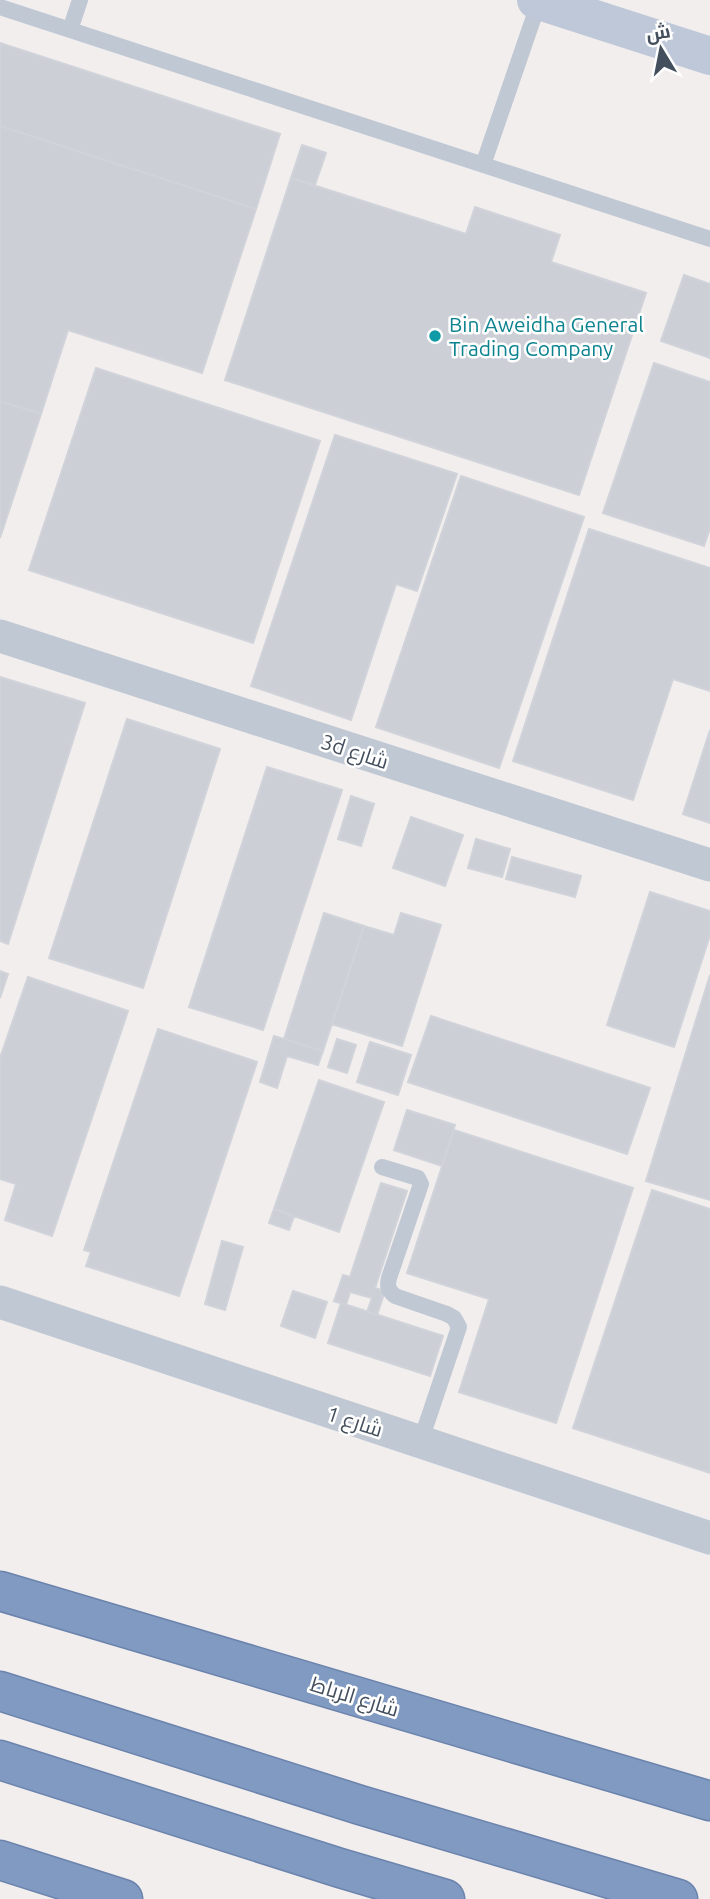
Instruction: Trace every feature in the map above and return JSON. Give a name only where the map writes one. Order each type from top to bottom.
[{"type":"highway","name":"شارع الرباط","points":[[0,1591],[710,1801]]},
{"type":"highway","points":[[0,1691],[360,1805],[678,1899]]},
{"type":"highway","points":[[0,1760],[445,1899]]},
{"type":"highway","points":[[0,1860],[123,1899]]},
{"type":"street","points":[[538,1],[710,56]]},
{"type":"street","name":"3d شارع","points":[[0,636],[710,866]]},
{"type":"street","name":"شارع 1","points":[[0,1303],[710,1538]]},
{"type":"lane","points":[[71,30],[80,0]]},
{"type":"lane","points":[[482,164],[538,1]]},
{"type":"lane","points":[[0,6],[710,239]]},
{"type":"lane","points":[[382,1167],[418,1178],[421,1184],[389,1278],[389,1291],[395,1296],[447,1314],[454,1318],[458,1327],[420,1443]]},
{"type":"building","points":[[0,43],[280,134],[256,209],[0,126]]},
{"type":"building","points":[[0,126],[256,209],[202,373],[68,330],[41,414],[0,401]]},
{"type":"building","points":[[302,145],[326,153],[315,185],[291,178]]},
{"type":"building","name":"Bin Aweidha General Trading Company","points":[[291,178],[466,234],[475,207],[560,235],[551,262],[646,293],[579,495],[225,380]]},
{"type":"building","points":[[684,275],[710,284],[710,358],[661,341]]},
{"type":"building","points":[[654,363],[710,382],[710,528],[704,546],[603,513]]},
{"type":"building","points":[[96,368],[320,441],[253,643],[29,570]]},
{"type":"building","points":[[0,401],[41,414],[0,538]]},
{"type":"building","points":[[335,435],[457,474],[417,591],[396,584],[351,720],[251,686]]},
{"type":"building","points":[[461,476],[584,517],[499,768],[376,727]]},
{"type":"building","points":[[589,529],[710,568],[710,691],[673,679],[633,800],[513,761]]},
{"type":"building","points":[[0,677],[85,703],[8,944],[0,941]]},
{"type":"building","points":[[127,719],[220,749],[143,988],[49,958]]},
{"type":"building","points":[[710,730],[710,823],[683,814]]},
{"type":"building","points":[[267,767],[342,790],[263,1030],[189,1007]]},
{"type":"building","points":[[351,796],[374,804],[361,846],[338,839]]},
{"type":"building","points":[[411,817],[463,835],[445,886],[393,868]]},
{"type":"building","points":[[476,839],[510,849],[502,877],[468,868]]},
{"type":"building","points":[[512,857],[581,876],[575,897],[506,879]]},
{"type":"building","points":[[650,892],[710,911],[710,935],[674,1047],[607,1025]]},
{"type":"building","points":[[324,913],[364,926],[323,1051],[284,1039]]},
{"type":"building","points":[[401,913],[441,925],[402,1046],[332,1024],[364,926],[394,935]]},
{"type":"building","points":[[0,971],[8,974],[0,998]]},
{"type":"building","points":[[710,975],[710,1200],[646,1181]]},
{"type":"building","points":[[28,977],[128,1011],[52,1236],[5,1220],[16,1184],[0,1179],[0,1058]]},
{"type":"building","points":[[431,1016],[650,1088],[627,1154],[408,1082]]},
{"type":"building","points":[[158,1029],[257,1062],[179,1296],[86,1266],[91,1252],[84,1250]]},
{"type":"building","points":[[274,1036],[323,1051],[318,1065],[287,1056],[277,1088],[260,1082]]},
{"type":"building","points":[[337,1039],[356,1045],[347,1073],[328,1067]]},
{"type":"building","points":[[370,1042],[411,1055],[398,1095],[357,1082]]},
{"type":"building","points":[[319,1080],[384,1102],[339,1232],[274,1209]]},
{"type":"building","points":[[407,1110],[455,1125],[442,1166],[394,1150]]},
{"type":"building","points":[[454,1130],[633,1188],[556,1423],[459,1392],[489,1299],[407,1273]]},
{"type":"building","points":[[381,1183],[407,1191],[375,1288],[385,1291],[377,1315],[367,1312],[372,1298],[350,1292],[346,1305],[334,1301],[343,1275],[350,1277]]},
{"type":"building","points":[[652,1190],[710,1209],[710,1473],[573,1428]]},
{"type":"building","points":[[274,1209],[294,1216],[289,1230],[269,1223]]},
{"type":"building","points":[[222,1241],[243,1247],[225,1310],[205,1304]]},
{"type":"building","points":[[293,1291],[327,1302],[315,1338],[281,1326]]},
{"type":"building","points":[[341,1303],[443,1336],[430,1376],[328,1343]]},
{"type":"place","name":"Bin Aweidha General Trading Company","points":[[435,336]]}]
